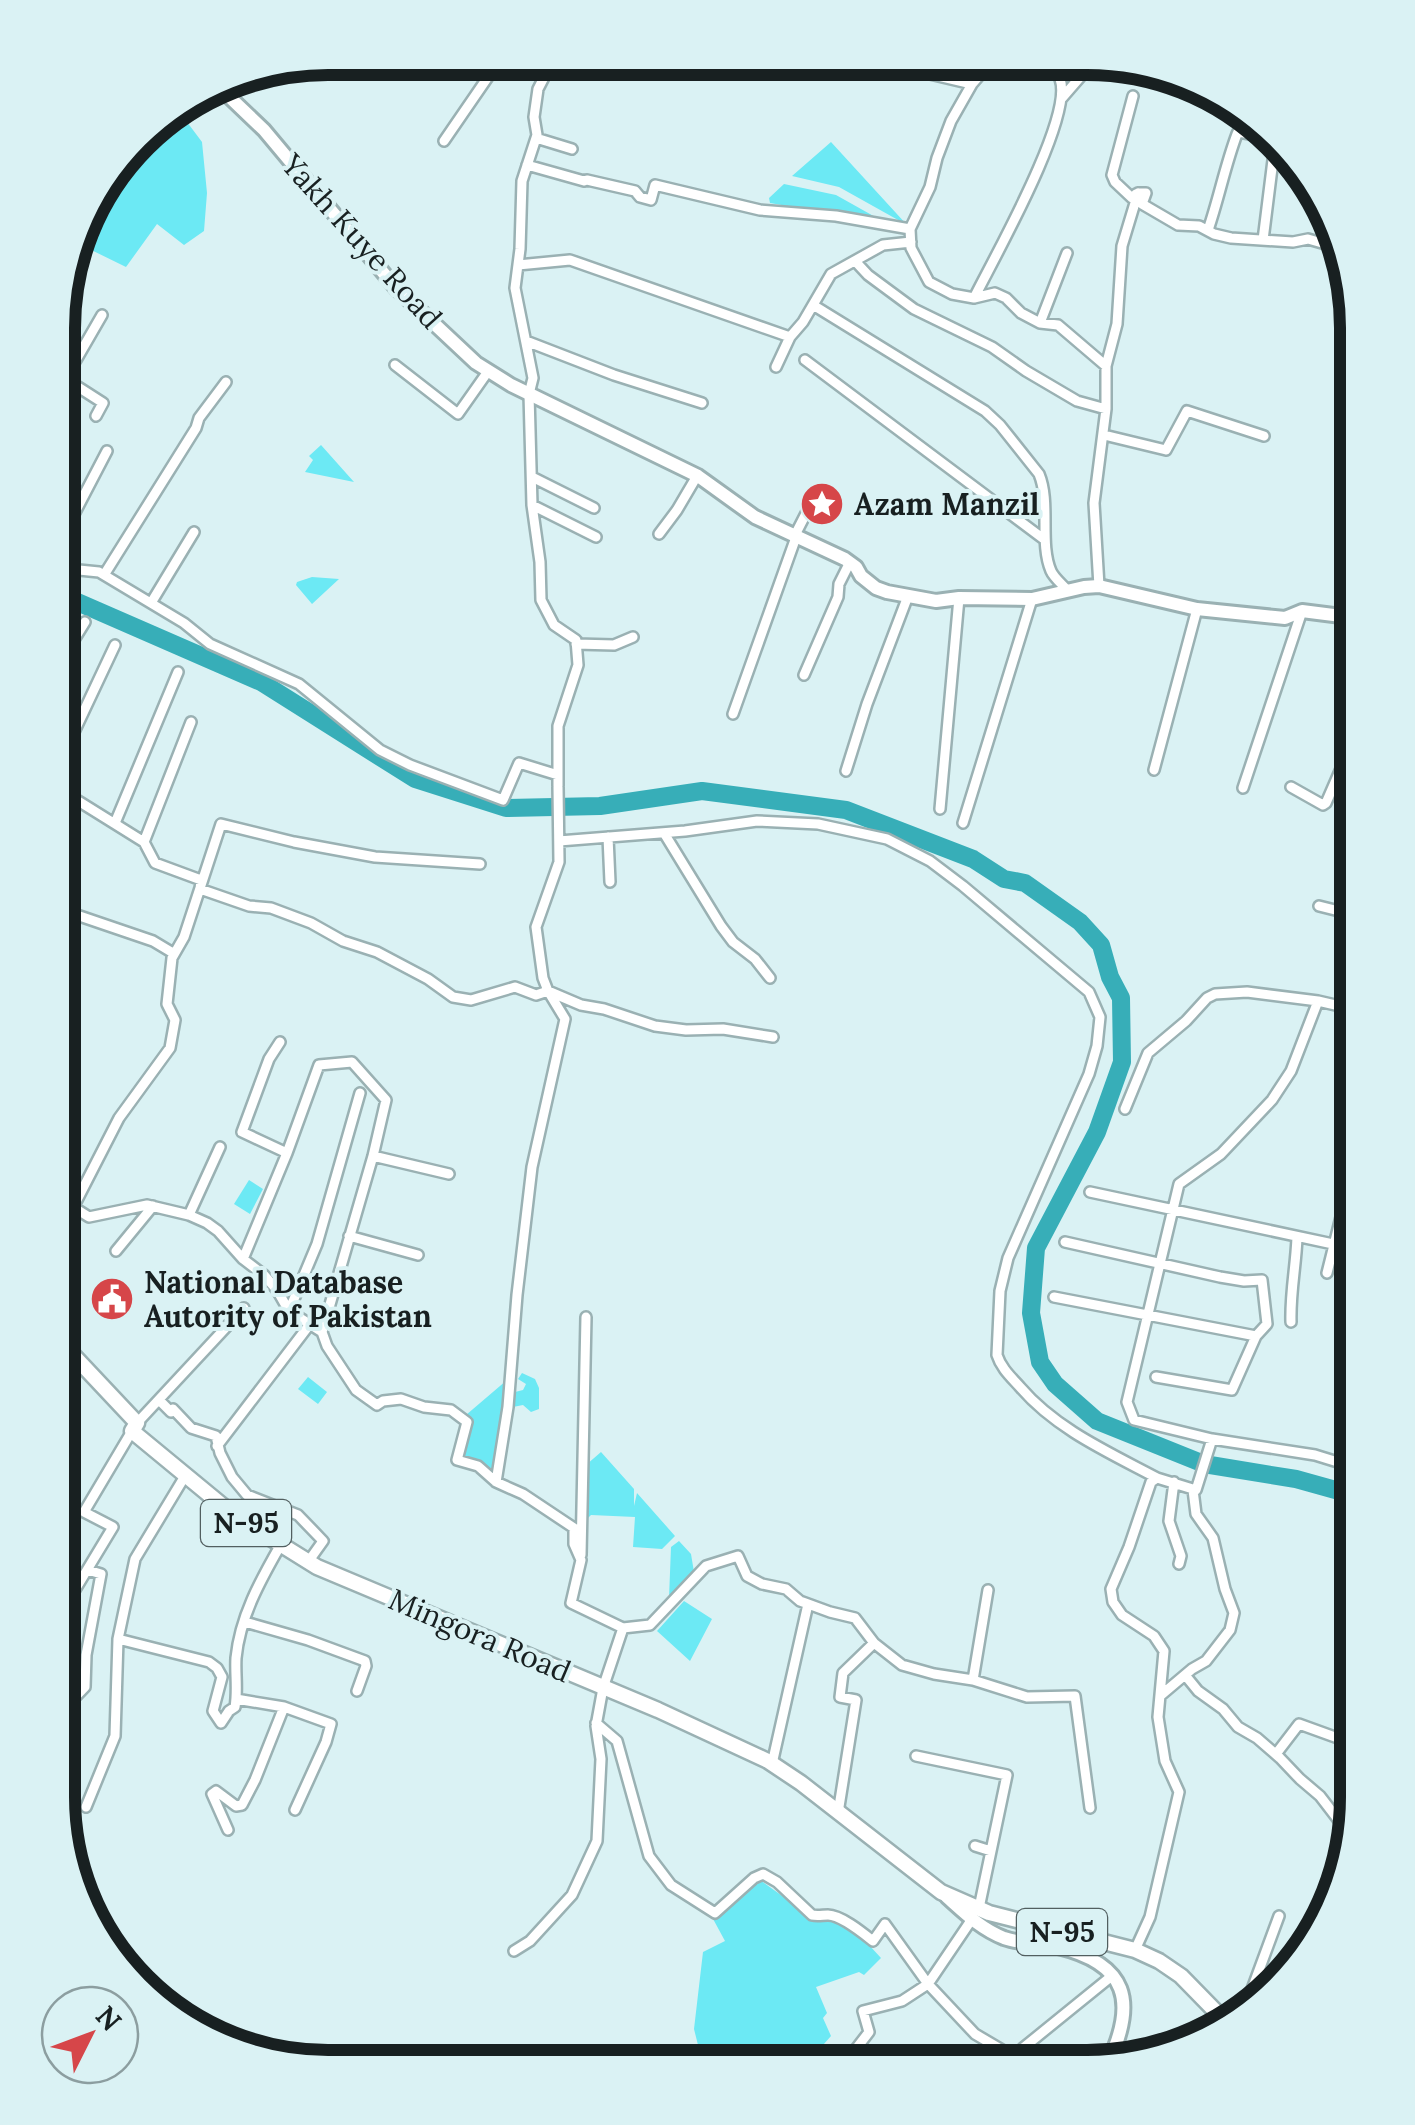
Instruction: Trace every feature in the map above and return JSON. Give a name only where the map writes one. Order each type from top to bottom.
[{"type":"main road","name":"Yakh Kuye Road","points":[[227,96],[273,140],[396,288],[476,363],[511,385],[696,476],[755,517],[850,562],[876,588],[936,601],[1032,599],[1099,586]]},
{"type":"main road","points":[[1099,586],[1197,609],[1284,618],[1302,610],[1340,615]]},
{"type":"main road","name":"Mingora Road","points":[[75,1357],[134,1427],[185,1476],[280,1546],[308,1562],[672,1716],[772,1764],[801,1782],[941,1892],[976,1914]]},
{"type":"main road","points":[[976,1914],[987,1930],[1008,1940],[1076,1952],[1113,1976],[1123,1992],[1125,2010],[1115,2048]]},
{"type":"main road","name":"N-95","points":[[976,1914],[1135,1950],[1181,1976],[1218,2014]]},
{"type":"street","points":[[444,141],[489,75]]},
{"type":"street","points":[[496,1482],[508,1407],[516,1295],[532,1167],[565,1019],[543,978],[536,928],[559,862],[558,726],[578,664],[576,640],[554,625],[541,600],[532,505],[529,394],[533,378],[515,288],[522,181],[536,138],[538,90],[546,75]]},
{"type":"street","points":[[936,75],[972,84]]},
{"type":"street","points":[[980,75],[951,120],[930,188],[910,230],[911,248],[929,282],[952,294],[974,298],[995,293],[1006,298],[1040,324],[1058,325],[1106,366]]},
{"type":"street","points":[[974,298],[1054,132],[1062,98],[1057,75]]},
{"type":"street","points":[[1062,98],[1083,75]]},
{"type":"street","points":[[1133,96],[1112,175],[1132,198],[1146,193],[1142,204],[1178,224],[1198,226],[1230,238],[1293,242],[1308,239],[1326,243]]},
{"type":"street","points":[[1208,230],[1236,134],[1249,134]]},
{"type":"street","points":[[536,138],[572,149]]},
{"type":"street","points":[[1263,240],[1273,157]]},
{"type":"street","points":[[527,165],[584,182],[635,191],[651,200],[655,185],[760,210],[836,216],[910,230]]},
{"type":"street","points":[[1099,586],[1094,502],[1104,435],[1106,366],[1117,324],[1122,246],[1138,193]]},
{"type":"street","points":[[776,366],[790,336],[803,322],[831,274],[883,245],[911,242]]},
{"type":"street","points":[[1040,324],[1067,253]]},
{"type":"street","points":[[518,265],[570,260],[790,336]]},
{"type":"street","points":[[855,261],[914,310],[992,347],[1026,372],[1077,400],[1106,409]]},
{"type":"street","points":[[812,305],[974,403],[1000,426],[1039,474],[1052,572],[1067,590]]},
{"type":"street","points":[[75,361],[102,315]]},
{"type":"street","points":[[526,342],[702,403]]},
{"type":"street","points":[[805,360],[1046,540]]},
{"type":"street","points":[[395,365],[458,414],[488,370]]},
{"type":"street","points":[[104,575],[199,418],[226,382]]},
{"type":"street","points":[[75,386],[103,403],[96,416]]},
{"type":"street","points":[[1104,435],[1166,450],[1187,410],[1264,436]]},
{"type":"street","points":[[75,515],[107,450]]},
{"type":"street","points":[[660,534],[696,476]]},
{"type":"street","points":[[532,477],[594,508]]},
{"type":"street","points":[[733,714],[794,537],[815,496]]},
{"type":"street","points":[[532,505],[596,537]]},
{"type":"street","points":[[151,604],[194,532]]},
{"type":"street","points":[[804,675],[850,562]]},
{"type":"street","points":[[75,570],[99,572],[184,623],[210,644],[299,684],[380,750],[410,765],[503,800],[519,763],[558,783]]},
{"type":"street","points":[[846,771],[866,704],[908,596]]},
{"type":"street","points":[[940,809],[959,598]]},
{"type":"street","points":[[963,823],[1032,599]]},
{"type":"street","points":[[1154,770],[1197,609]]},
{"type":"street","points":[[1243,788],[1302,610]]},
{"type":"street","points":[[75,638],[85,622]]},
{"type":"street","points":[[576,644],[614,645],[633,637]]},
{"type":"street","points":[[75,730],[115,645]]},
{"type":"street","points":[[115,823],[178,672]]},
{"type":"street","points":[[144,842],[192,722]]},
{"type":"street","points":[[1291,787],[1322,805],[1340,772]]},
{"type":"street","points":[[75,799],[144,842],[155,864],[201,880]]},
{"type":"street","points":[[559,837],[664,833],[757,821],[848,829],[887,839],[930,861],[963,886],[1088,992],[1100,1017],[1097,1046],[1008,1258],[1000,1291],[998,1356],[1000,1364],[1034,1404],[1077,1434],[1157,1478],[1195,1486]]},
{"type":"street","points":[[75,1203],[119,1118],[170,1048],[175,1020],[167,1004],[173,953],[184,937],[221,824],[375,857],[480,864]]},
{"type":"street","points":[[664,833],[721,926],[770,978]]},
{"type":"street","points":[[608,837],[610,882]]},
{"type":"street","points":[[201,880],[200,889],[248,906],[271,908],[311,923],[342,941],[377,952],[428,979],[453,998],[471,1000],[514,988],[536,995],[548,992],[655,1026],[722,1029],[773,1037]]},
{"type":"street","points":[[1318,906],[1340,911]]},
{"type":"street","points":[[75,914],[153,940],[173,953]]},
{"type":"street","points":[[1125,1108],[1148,1053],[1215,994],[1247,992],[1340,1006]]},
{"type":"street","points":[[1318,1001],[1291,1070],[1272,1100],[1221,1154],[1180,1184],[1128,1402],[1134,1420],[1179,1429],[1211,1442],[1315,1455],[1339,1463]]},
{"type":"street","points":[[280,1042],[269,1060],[242,1132],[287,1153]]},
{"type":"street","points":[[244,1259],[319,1066],[352,1062],[386,1100],[322,1332],[327,1346],[361,1396],[377,1405],[401,1399],[451,1410],[468,1422],[457,1460],[478,1466],[496,1482],[523,1494],[574,1528],[574,1544],[581,1560]]},
{"type":"street","points":[[288,1311],[317,1244],[360,1093]]},
{"type":"street","points":[[189,1215],[220,1148]]},
{"type":"street","points":[[373,1156],[449,1174]]},
{"type":"street","points":[[1090,1192],[1333,1244]]},
{"type":"street","points":[[75,1208],[89,1217],[147,1206],[189,1215],[218,1231],[278,1290],[288,1311],[322,1332]]},
{"type":"street","points":[[116,1252],[153,1206]]},
{"type":"street","points":[[1327,1274],[1339,1224]]},
{"type":"street","points":[[349,1236],[418,1255]]},
{"type":"street","points":[[1291,1322],[1297,1237]]},
{"type":"street","points":[[1066,1242],[1232,1279],[1262,1280],[1267,1324],[1256,1336],[1232,1390],[1156,1377]]},
{"type":"street","points":[[1054,1297],[1256,1336]]},
{"type":"street","points":[[75,1591],[113,1528],[84,1512],[134,1427],[244,1308]]},
{"type":"street","points":[[586,1317],[584,1531],[571,1603],[623,1628],[650,1625],[706,1566],[738,1556],[746,1576],[786,1589],[800,1601],[855,1618],[874,1643],[902,1665],[973,1680],[1027,1697],[1075,1696],[1090,1808]]},
{"type":"street","points":[[217,1446],[310,1324]]},
{"type":"street","points":[[75,1367],[80,1362]]},
{"type":"street","points":[[159,1400],[191,1428],[216,1436],[232,1476],[247,1495],[298,1515],[323,1541],[308,1562]]},
{"type":"street","points":[[1160,1696],[1206,1660],[1230,1630],[1234,1614],[1213,1538],[1196,1514],[1195,1486],[1211,1442]]},
{"type":"street","points":[[86,1807],[115,1736],[118,1639],[136,1559],[185,1476]]},
{"type":"street","points":[[1135,1950],[1150,1917],[1179,1792],[1165,1761],[1158,1717],[1164,1651],[1154,1636],[1122,1615],[1113,1602],[1112,1589],[1151,1482],[1157,1478]]},
{"type":"street","points":[[1174,1482],[1169,1522],[1181,1556],[1179,1564]]},
{"type":"street","points":[[118,1639],[210,1662],[222,1677],[213,1711],[222,1723],[235,1706],[236,1657],[245,1622],[260,1579],[280,1546]]},
{"type":"street","points":[[75,1697],[85,1687],[86,1655],[101,1574],[88,1570]]},
{"type":"street","points":[[973,1680],[988,1590]]},
{"type":"street","points":[[772,1764],[808,1604]]},
{"type":"street","points":[[245,1622],[364,1661],[358,1690]]},
{"type":"street","points":[[514,1951],[530,1941],[572,1896],[597,1841],[601,1759],[596,1723],[623,1628]]},
{"type":"street","points":[[838,1813],[856,1700],[840,1696],[843,1673],[874,1643]]},
{"type":"street","points":[[1185,1675],[1224,1709],[1238,1727],[1276,1754],[1320,1796],[1338,1820]]},
{"type":"street","points":[[236,1699],[284,1707],[330,1724],[326,1742],[295,1810]]},
{"type":"street","points":[[228,1830],[212,1794],[216,1791],[236,1806],[242,1805],[284,1707]]},
{"type":"street","points":[[596,1723],[617,1742],[649,1856],[671,1885],[715,1912],[763,1874],[812,1915],[835,1917],[873,1941],[886,1924],[928,1984],[975,2034],[997,2050]]},
{"type":"street","points":[[1276,1754],[1300,1724],[1339,1738]]},
{"type":"street","points":[[855,2050],[869,2032],[863,2011],[902,2001],[928,1984],[976,1914],[1008,1776],[916,1756]]},
{"type":"street","points":[[975,1846],[991,1851]]},
{"type":"street","points":[[1252,1988],[1279,1916]]},
{"type":"street","points":[[1022,2050],[1113,1976]]},
{"type":"shaded area","points":[[187,122],[202,142],[207,193],[204,231],[184,245],[157,224],[126,267],[88,247],[118,187],[160,139]]},
{"type":"shaded area","points":[[831,142],[907,225],[839,187],[792,176]]},
{"type":"shaded area","points":[[784,184],[836,195],[886,223],[770,203],[769,198]]},
{"type":"shaded area","points":[[321,445],[354,482],[305,472],[313,460],[309,456]]},
{"type":"shaded area","points":[[312,577],[339,579],[312,604],[296,585]]},
{"type":"shaded area","points":[[249,1180],[263,1189],[250,1214],[234,1204]]},
{"type":"shaded area","points":[[522,1373],[535,1379],[539,1388],[539,1409],[531,1412],[523,1405],[513,1407],[515,1392],[523,1390],[526,1384],[518,1379]]},
{"type":"shaded area","points":[[308,1377],[327,1392],[318,1404],[298,1389]]},
{"type":"shaded area","points":[[507,1380],[495,1476],[463,1458],[472,1421],[466,1415]]},
{"type":"shaded area","points":[[601,1452],[634,1489],[634,1506],[637,1493],[675,1536],[662,1549],[633,1547],[635,1517],[591,1515],[587,1519],[586,1465]]},
{"type":"shaded area","points":[[679,1541],[691,1554],[694,1572],[669,1598],[671,1547]]},
{"type":"shaded area","points":[[684,1601],[712,1619],[690,1661],[657,1631]]},
{"type":"shaded area","points":[[760,1880],[816,1920],[829,1920],[858,1933],[881,1958],[864,1975],[859,1972],[816,1987],[831,2036],[819,2050],[699,2050],[694,2029],[703,1952],[725,1941],[712,1917]]},
{"type":"waterway","points":[[75,601],[261,682],[415,779],[506,808],[600,806],[702,791],[846,810],[973,859],[1004,879],[1025,883],[1080,922],[1101,945],[1121,998],[1122,1062],[1097,1132],[1036,1248],[1031,1313],[1040,1362],[1055,1384],[1097,1421],[1204,1464],[1296,1479],[1339,1491]]},
{"type":"place","name":"Azam Manzil","points":[[822,504]]},
{"type":"place","name":"National Database Autority of Pakistan","points":[[112,1299]]}]
